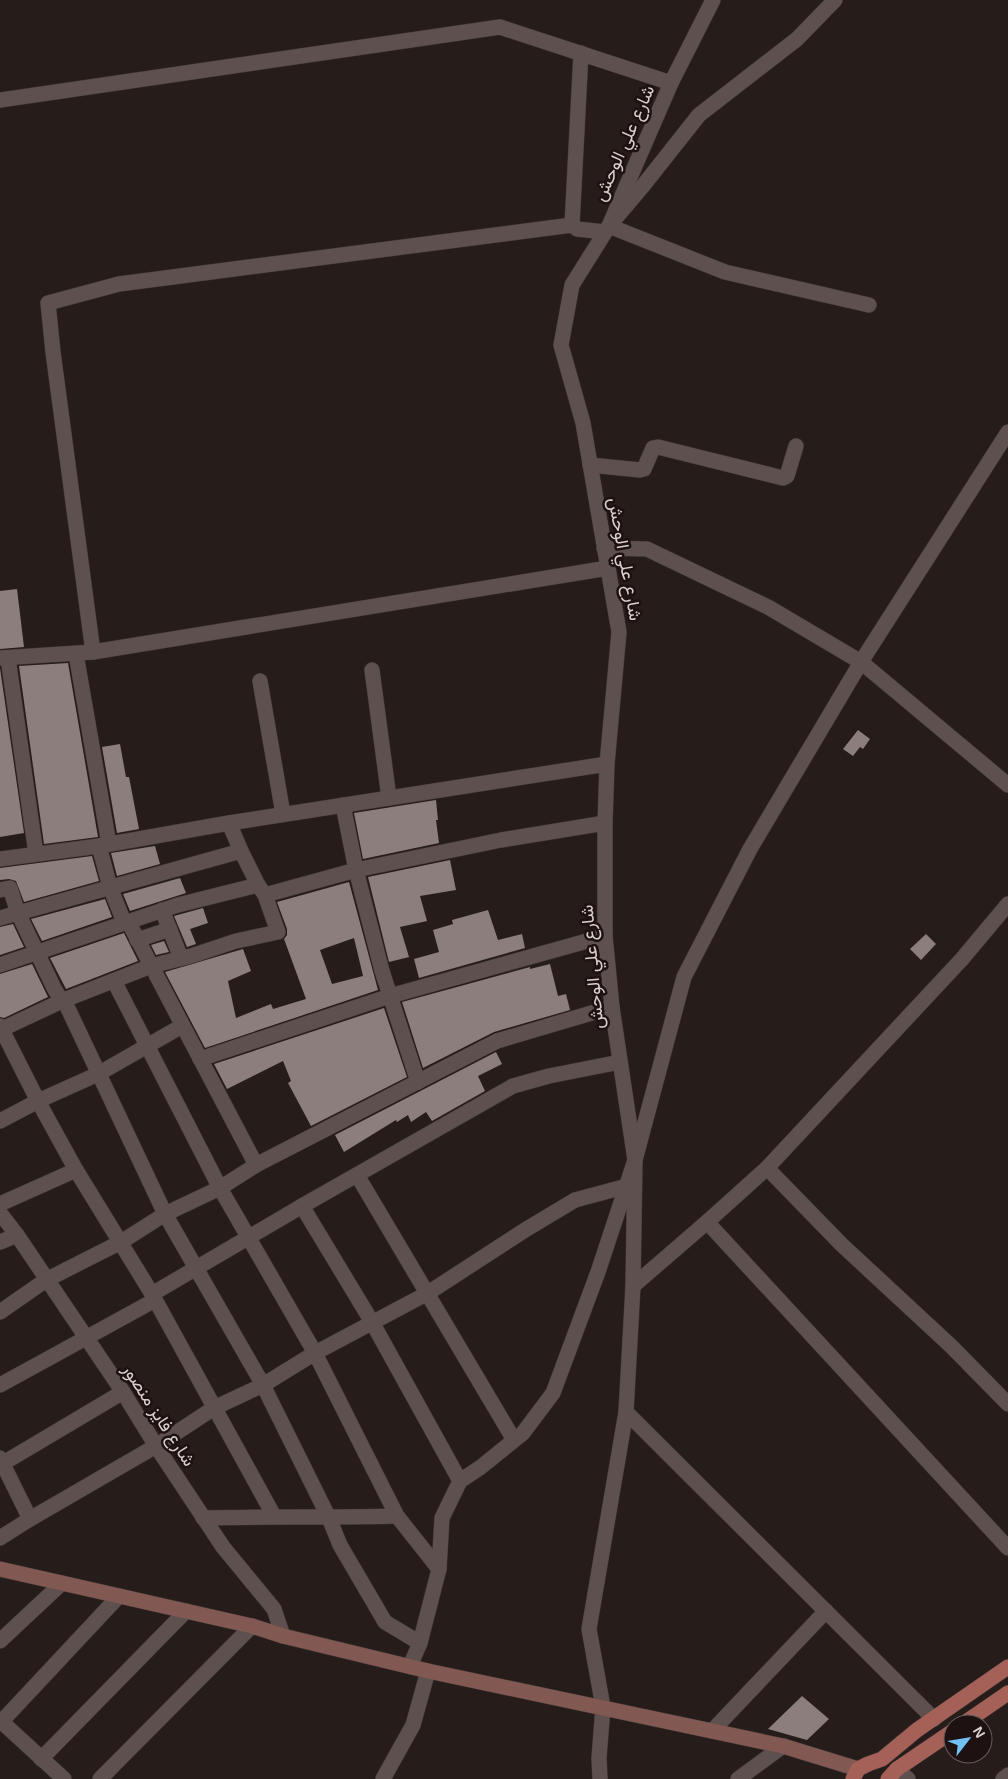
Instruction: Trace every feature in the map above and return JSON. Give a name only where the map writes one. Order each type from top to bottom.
[{"type":"main road","points":[[0,1569],[252,1626],[283,1636],[428,1671],[783,1746],[855,1776],[868,1764],[882,1759],[934,1719],[1008,1667]]},
{"type":"main road","points":[[978,1714],[1008,1693]]},
{"type":"main road","points":[[882,1759],[897,1776],[943,1739]]},
{"type":"street","name":"شارع علي الوحش","points":[[635,1160],[612,1007],[604,936],[607,764],[619,632],[583,423],[561,345],[572,285],[607,229],[671,83],[713,0]]},
{"type":"street","points":[[607,229],[699,115],[797,39],[835,0]]},
{"type":"street","points":[[0,100],[500,27],[671,83]]},
{"type":"street","points":[[572,225],[581,53]]},
{"type":"street","points":[[94,652],[48,303],[120,284],[572,225],[577,229],[607,229],[725,272],[869,305]]},
{"type":"street","points":[[410,1666],[420,1643],[439,1569],[442,1518],[460,1480],[482,1467],[523,1433],[552,1393],[598,1272],[627,1186],[684,977],[750,849],[860,662],[1008,432]]},
{"type":"street","points":[[590,465],[644,469],[652,448],[658,447],[783,478],[787,476],[796,446]]},
{"type":"street","points":[[604,548],[647,549],[768,607],[860,662],[1008,785]]},
{"type":"street","points":[[36,854],[4,658],[94,652],[608,568]]},
{"type":"street","points":[[76,654],[110,887],[124,922],[130,925],[256,1165]]},
{"type":"street","points":[[372,670],[389,798]]},
{"type":"street","points":[[260,681],[283,814]]},
{"type":"street","points":[[0,859],[104,845],[229,822],[607,764]]},
{"type":"street","points":[[342,805],[356,870],[390,996],[418,1082]]},
{"type":"street","points":[[229,822],[240,851],[262,890],[278,932],[236,941],[151,966],[64,1000],[0,1029],[76,1170],[154,1297],[274,1516]]},
{"type":"street","points":[[0,965],[162,910],[502,840],[605,824]]},
{"type":"street","points":[[0,918],[240,851]]},
{"type":"street","points":[[0,890],[10,888],[18,913],[60,998],[64,1000],[84,1040],[164,1214],[263,1385],[329,1518],[340,1546],[386,1622],[420,1643]]},
{"type":"street","points":[[632,1286],[767,1168],[962,959],[1008,904]]},
{"type":"street","points":[[162,910],[181,958]]},
{"type":"street","points":[[138,940],[170,929]]},
{"type":"street","points":[[200,1059],[390,996],[604,936]]},
{"type":"street","points":[[114,981],[220,1188],[315,1353],[397,1516],[439,1569]]},
{"type":"street","points":[[0,1312],[46,1280],[121,1242],[164,1214],[220,1188],[256,1165],[497,1041],[612,1007]]},
{"type":"street","points":[[0,1121],[38,1101],[98,1074],[182,1026]]},
{"type":"street","points":[[0,1384],[86,1339],[154,1297],[196,1268],[514,1086],[549,1076],[620,1062]]},
{"type":"street","points":[[600,1779],[599,1758],[603,1707],[589,1629],[626,1412],[635,1160]]},
{"type":"street","points":[[767,1168],[842,1245],[1006,1397]]},
{"type":"street","points":[[0,1204],[76,1170]]},
{"type":"street","points":[[356,1175],[514,1440]]},
{"type":"street","points":[[0,1538],[30,1518],[156,1446],[214,1408],[263,1385],[315,1353],[428,1293],[575,1200],[627,1186]]},
{"type":"street","points":[[302,1206],[372,1322],[460,1480]]},
{"type":"street","name":"شارع فايز منصور","points":[[0,1213],[123,1392],[156,1446],[223,1547],[274,1609],[283,1636]]},
{"type":"street","points":[[707,1222],[1008,1548]]},
{"type":"street","points":[[0,1242],[16,1235]]},
{"type":"street","points":[[30,1518],[1,1462],[123,1392]]},
{"type":"street","points":[[626,1412],[934,1719]]},
{"type":"street","points":[[203,1518],[397,1516]]},
{"type":"street","points":[[0,1641],[62,1583]]},
{"type":"street","points":[[64,1779],[4,1724],[3,1720],[118,1596]]},
{"type":"street","points":[[42,1759],[186,1611]]},
{"type":"street","points":[[712,1731],[826,1611]]},
{"type":"street","points":[[100,1779],[252,1626]]},
{"type":"street","points":[[384,1779],[412,1725],[428,1671]]},
{"type":"street","points":[[738,1779],[783,1746]]},
{"type":"street","points":[[1003,1779],[1008,1775]]},
{"type":"building","points":[[17,589],[24,647],[0,649],[0,591]]},
{"type":"building","points":[[68,663],[98,837],[44,844],[19,666]]},
{"type":"building","points":[[0,668],[24,833],[0,837]]},
{"type":"building","points":[[858,730],[870,739],[863,749],[860,747],[853,756],[843,749]]},
{"type":"building","points":[[120,744],[126,777],[129,777],[139,829],[117,833],[102,747]]},
{"type":"building","points":[[436,800],[439,843],[363,859],[354,813]]},
{"type":"building","points":[[155,846],[160,864],[117,876],[111,853]]},
{"type":"building","points":[[92,856],[99,881],[24,902],[16,881],[9,879],[0,880],[0,868]]},
{"type":"building","points":[[450,860],[456,890],[420,896],[427,921],[400,927],[409,957],[389,962],[368,877]]},
{"type":"building","points":[[180,878],[186,893],[130,911],[123,894]]},
{"type":"building","points":[[349,882],[378,990],[205,1048],[165,972],[243,949],[251,971],[228,981],[236,1018],[271,1004],[273,1009],[306,999],[284,939],[287,935],[287,929],[277,902]],"holes":[[[354,938],[363,976],[332,984],[320,950]]]},
{"type":"building","points":[[105,899],[112,917],[42,941],[31,919]]},
{"type":"building","points":[[203,908],[208,923],[190,929],[196,944],[187,947],[174,916]]},
{"type":"building","points":[[488,910],[498,940],[522,934],[525,948],[419,978],[414,959],[439,952],[433,930],[453,924],[452,920]]},
{"type":"building","points":[[13,924],[24,947],[0,955],[0,927]]},
{"type":"building","points":[[124,933],[138,961],[66,989],[50,958]]},
{"type":"building","points":[[926,934],[936,944],[921,960],[910,949]]},
{"type":"building","points":[[164,941],[169,952],[156,955],[151,945]]},
{"type":"building","points":[[32,964],[48,997],[4,1018],[0,1017],[0,974]]},
{"type":"building","points":[[550,964],[558,996],[566,994],[570,1010],[494,1032],[423,1068],[402,1002],[530,967],[530,969]]},
{"type":"building","points":[[384,1008],[407,1077],[311,1126],[288,1083],[291,1081],[283,1061],[227,1089],[214,1064]]},
{"type":"building","points":[[496,1052],[502,1064],[478,1076],[485,1091],[432,1121],[426,1112],[411,1122],[408,1115],[397,1122],[396,1120],[344,1152],[335,1135]]},
{"type":"building","points":[[802,1696],[829,1719],[807,1740],[768,1729]]}]
